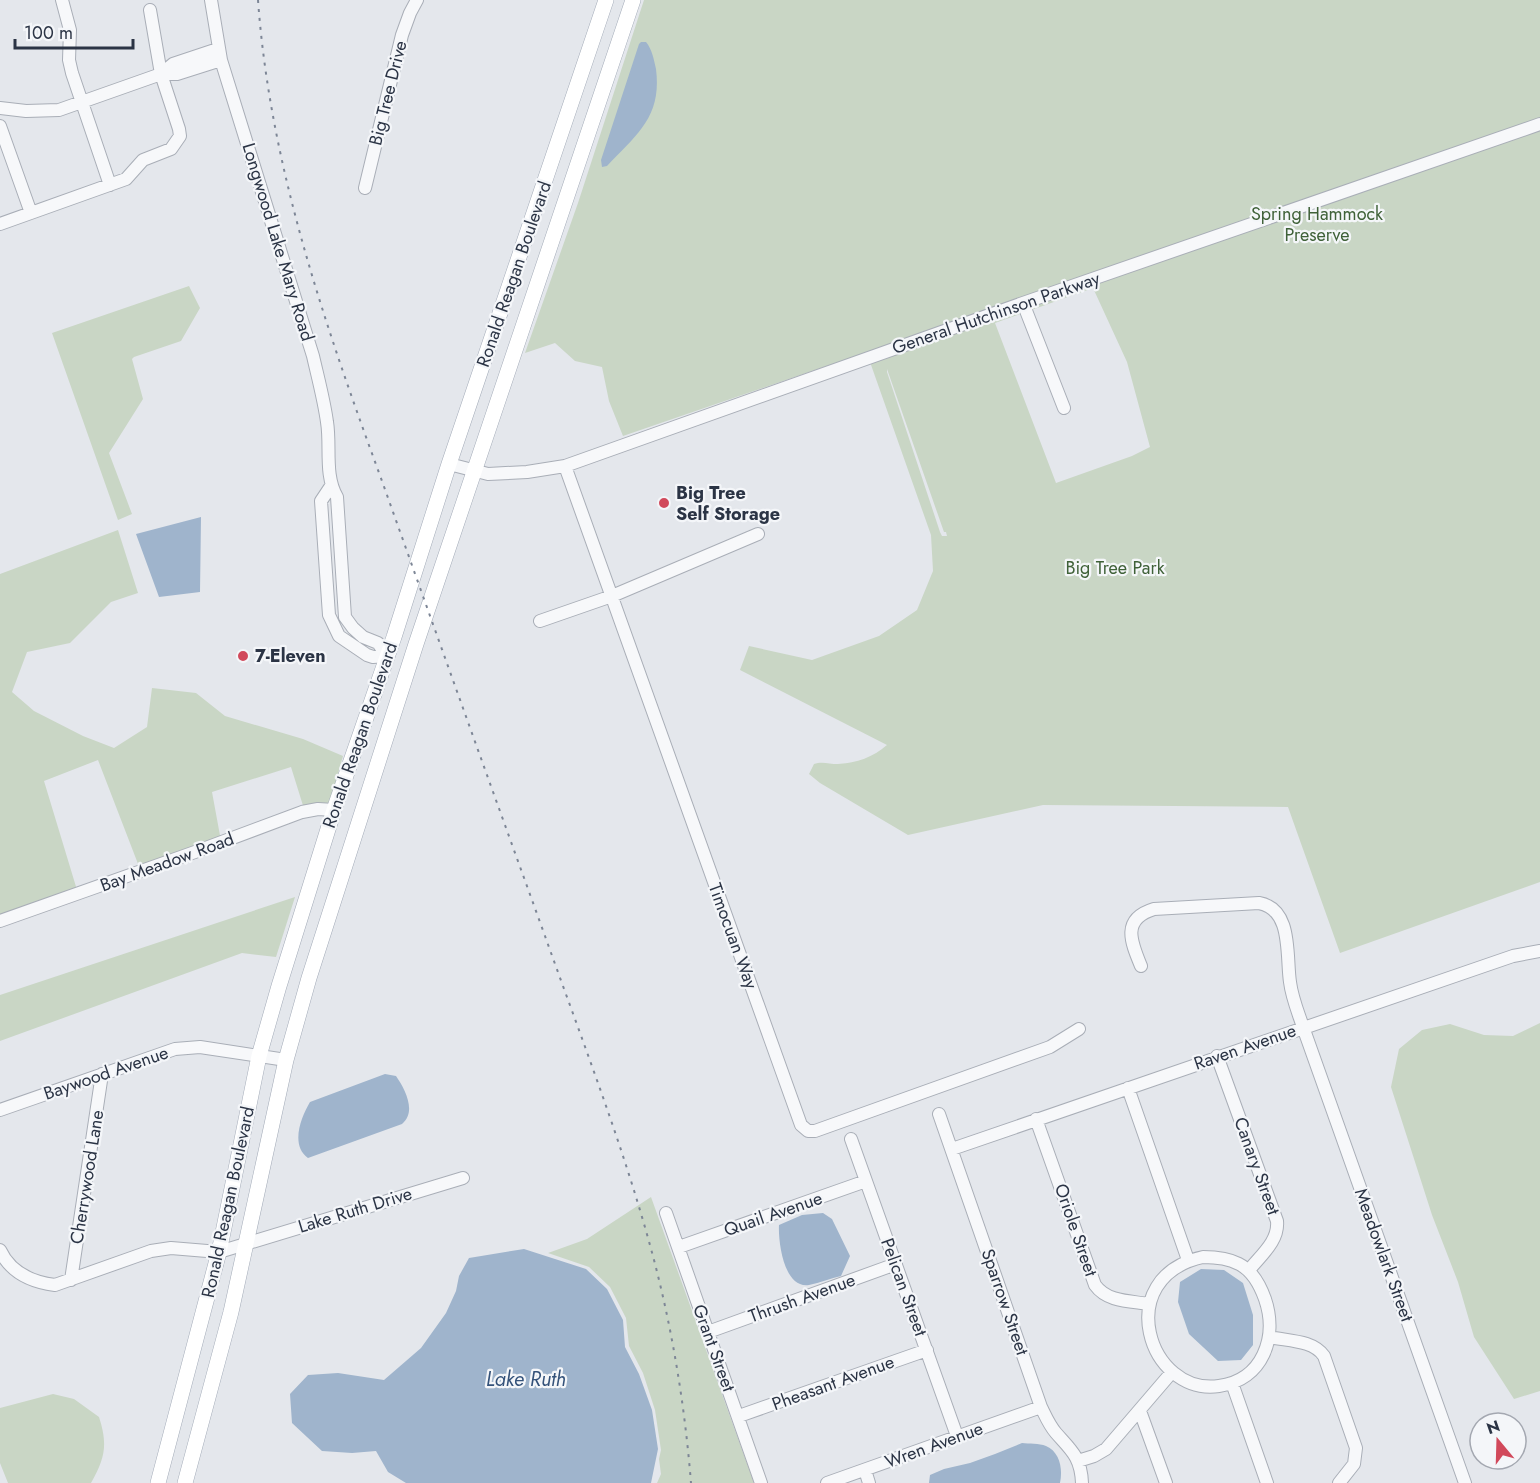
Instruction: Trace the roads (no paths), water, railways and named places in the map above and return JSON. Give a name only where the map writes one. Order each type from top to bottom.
[{"type":"main road","name":"Ronald Reagan Boulevard","points":[[158,1483],[219,1252],[259,1056],[279,986],[334,810],[606,0]]},
{"type":"main road","name":"Ronald Reagan Boulevard","points":[[185,1483],[231,1312],[286,1060],[329,911],[474,470],[633,0]]},
{"type":"main road","points":[[387,656],[410,662]]},
{"type":"street","points":[[62,0],[70,30],[69,60],[81,104],[110,185]]},
{"type":"street","name":"Longwood Lake Mary Road","points":[[211,0],[219,55],[313,356],[327,422],[331,486],[321,501],[329,615],[339,636],[368,655],[387,656]]},
{"type":"street","name":"Big Tree Drive","points":[[365,188],[402,35],[417,0]]},
{"type":"street","points":[[0,224],[126,179],[143,160],[171,149],[176,144],[180,136],[179,129],[161,74],[150,10]]},
{"type":"street","points":[[0,108],[42,112],[59,110],[161,74],[169,67],[184,66],[219,55]]},
{"type":"street","name":"General Hutchinson Parkway","points":[[449,464],[488,474],[527,472],[565,466],[1023,303],[1540,124]]},
{"type":"street","points":[[0,126],[31,213]]},
{"type":"street","points":[[1023,303],[1064,408]]},
{"type":"street","name":"Timocuan Way","points":[[565,466],[801,1125],[808,1131],[815,1131],[1050,1047],[1079,1029]]},
{"type":"street","points":[[540,621],[612,597],[758,534]]},
{"type":"street","name":"Bay Meadow Road","points":[[0,921],[302,812],[318,809],[334,810]]},
{"type":"street","name":"Meadowlark Street","points":[[1141,966],[1130,938],[1134,923],[1154,909],[1260,903],[1269,904],[1276,910],[1286,936],[1290,984],[1303,1027],[1465,1483]]},
{"type":"street","name":"Raven Avenue","points":[[952,1149],[1513,956],[1540,951]]},
{"type":"street","name":"Baywood Avenue","points":[[0,1110],[175,1049],[200,1047],[286,1060]]},
{"type":"street","name":"Canary Street","points":[[1217,1056],[1278,1230],[1273,1240],[1249,1270]]},
{"type":"street","name":"Cherrywood Lane","points":[[71,1280],[102,1074]]},
{"type":"street","points":[[1128,1088],[1188,1260]]},
{"type":"street","name":"Sparrow Street","points":[[939,1114],[1041,1407],[1055,1432],[1068,1445],[1078,1461],[1082,1483]]},
{"type":"street","name":"Oriole Street","points":[[1036,1119],[1095,1285],[1109,1298],[1149,1304]]},
{"type":"street","name":"Pelican Street","points":[[851,1139],[957,1436]]},
{"type":"street","name":"Lake Ruth Drive","points":[[219,1252],[463,1178]]},
{"type":"street","name":"Quail Avenue","points":[[679,1247],[866,1181]]},
{"type":"street","name":"Grant Street","points":[[666,1213],[761,1483]]},
{"type":"street","points":[[0,1250],[13,1269],[39,1283],[54,1285],[151,1251],[171,1248],[219,1252]]},
{"type":"street","points":[[1216,1257],[1238,1263],[1249,1270],[1258,1281],[1269,1310],[1270,1337],[1262,1360],[1245,1377],[1232,1383],[1222,1386],[1195,1386],[1182,1380],[1172,1372],[1155,1347],[1148,1320],[1149,1304],[1154,1290],[1161,1279],[1178,1264],[1188,1260],[1216,1257]]},
{"type":"street","name":"Thrush Avenue","points":[[708,1332],[896,1264]]},
{"type":"street","points":[[1270,1337],[1313,1345],[1324,1356],[1356,1448],[1354,1464],[1339,1483]]},
{"type":"street","name":"Pheasant Avenue","points":[[738,1416],[927,1350]]},
{"type":"street","points":[[1078,1461],[1106,1449],[1172,1372]]},
{"type":"street","points":[[1232,1383],[1266,1483]]},
{"type":"street","name":"Wren Avenue","points":[[827,1483],[1041,1407]]},
{"type":"street","points":[[1140,1411],[1166,1483]]},
{"type":"street","points":[[865,1470],[869,1483]]},
{"type":"water","points":[[641,42],[646,42],[648,45],[656,69],[655,100],[645,124],[607,166],[602,167],[601,160]]},
{"type":"water","points":[[201,517],[200,592],[159,597],[136,534]]},
{"type":"water","points":[[385,1074],[396,1076],[406,1094],[409,1113],[402,1124],[308,1158],[299,1146],[298,1139],[303,1115],[310,1102]]},
{"type":"water","points":[[823,1213],[832,1219],[850,1256],[841,1276],[809,1285],[800,1284],[794,1280],[784,1263],[779,1225],[802,1215]]},
{"type":"water","name":"Lake Ruth","points":[[524,1249],[586,1269],[607,1289],[623,1320],[625,1347],[639,1374],[652,1410],[658,1449],[651,1483],[406,1483],[388,1472],[376,1451],[352,1453],[322,1451],[292,1423],[290,1394],[308,1375],[338,1373],[384,1380],[421,1348],[446,1313],[456,1291],[459,1276],[469,1258]]},
{"type":"water","points":[[1201,1269],[1224,1270],[1243,1283],[1253,1315],[1253,1345],[1241,1360],[1218,1361],[1189,1334],[1178,1302],[1180,1282]]},
{"type":"water","points":[[1022,1443],[1043,1445],[1055,1452],[1061,1467],[1060,1483],[929,1483],[930,1475],[970,1463]]},
{"type":"railway","points":[[258,0],[264,62],[274,124],[287,184],[321,304],[340,364],[603,1097],[643,1219],[661,1287],[672,1343],[682,1399],[691,1483]]},
{"type":"place","name":"Big Tree Self Storage","points":[[664,503]]},
{"type":"place","name":"7-Eleven","points":[[243,656]]},
{"type":"park label","name":"Spring Hammock Preserve","points":[[1317,224]]},
{"type":"park label","name":"Big Tree Park","points":[[1115,568]]}]
